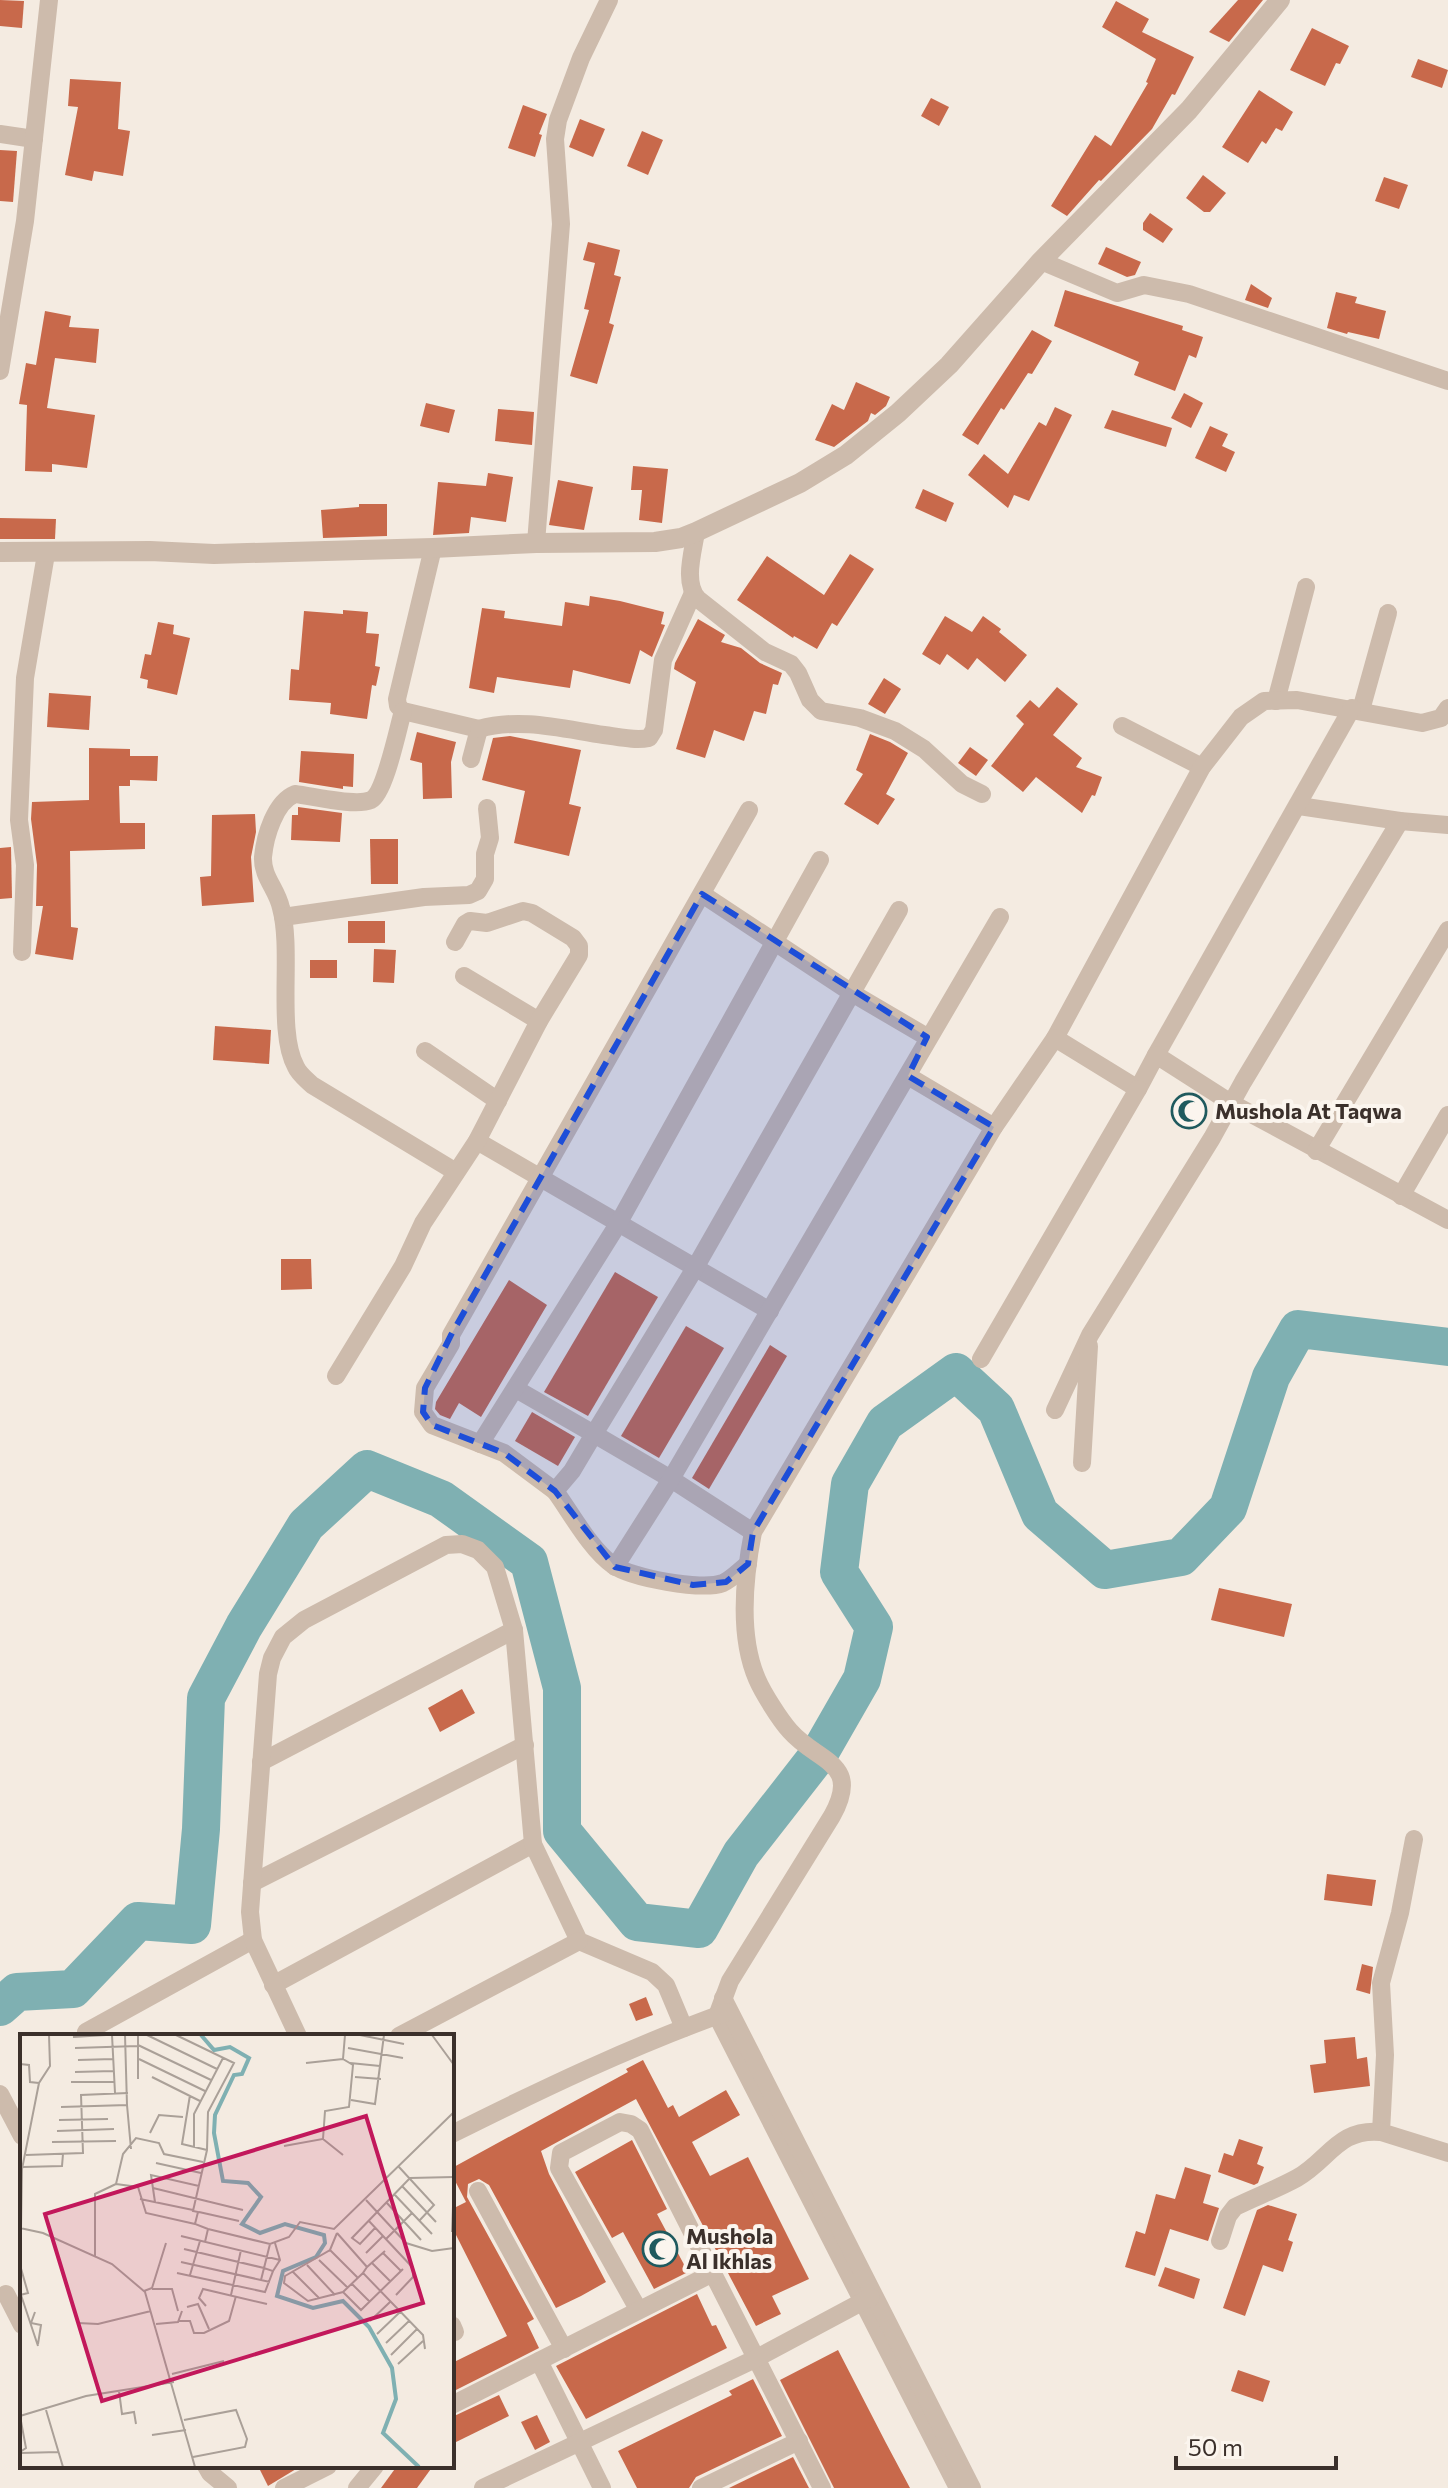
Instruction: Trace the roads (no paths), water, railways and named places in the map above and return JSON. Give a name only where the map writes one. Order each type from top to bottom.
[{"type":"street","points":[[0,371],[25,221],[49,0]]},
{"type":"street","points":[[536,543],[561,224],[555,139],[558,120],[581,58],[609,0]]},
{"type":"street","points":[[0,552],[150,551],[214,554],[655,542],[696,532],[764,501],[846,455],[898,413],[949,365],[1041,261],[1189,110],[1280,0]]},
{"type":"street","points":[[0,134],[34,139]]},
{"type":"street","points":[[1041,261],[1117,293],[1144,285],[1189,294],[1448,381]]},
{"type":"street","points":[[433,548],[397,699],[403,711],[479,729],[490,725],[537,724],[623,738],[649,738],[654,730],[663,660],[693,593],[690,577],[696,532]]},
{"type":"street","points":[[22,952],[25,865],[19,820],[25,678],[46,554]]},
{"type":"street","points":[[1276,701],[1306,587]]},
{"type":"street","points":[[693,593],[765,652],[791,664],[810,700],[821,711],[860,718],[895,731],[924,749],[962,784],[982,794]]},
{"type":"street","points":[[981,1359],[1357,709],[1388,613]]},
{"type":"street","points":[[454,2133],[562,2079],[684,2028],[723,2008],[752,1945],[839,1802],[843,1787],[834,1764],[790,1731],[757,1680],[748,1651],[745,1618],[753,1532],[994,1127],[1055,1038],[1202,767],[1241,717],[1264,701],[1297,700],[1422,723],[1446,716]]},
{"type":"street","points":[[403,711],[376,796],[358,802],[295,794],[288,797],[267,836],[263,860],[265,875],[280,903],[283,917],[288,1042],[297,1069],[312,1085],[456,1172]]},
{"type":"street","points":[[1122,726],[1202,767]]},
{"type":"street","points":[[471,759],[479,729]]},
{"type":"street","points":[[1299,806],[1448,825]]},
{"type":"street","points":[[283,917],[424,897],[469,895],[478,891],[485,879],[485,854],[490,838],[487,808]]},
{"type":"street","points":[[748,1564],[726,1582],[712,1586],[635,1575],[615,1567],[602,1556],[555,1491],[504,1453],[432,1425],[423,1412],[425,1388],[451,1344],[451,1335],[749,810]]},
{"type":"street","points":[[1055,1410],[1090,1335],[1212,1138],[1400,821]]},
{"type":"street","points":[[480,1444],[618,1224],[820,860]]},
{"type":"street","points":[[702,894],[852,993],[927,1037]]},
{"type":"street","points":[[555,1491],[572,1471],[695,1268],[899,910]]},
{"type":"street","points":[[336,1376],[403,1266],[423,1223],[477,1141],[539,1021],[579,955],[579,946],[573,938],[532,913],[523,911],[487,923],[470,921],[455,942]]},
{"type":"street","points":[[615,1567],[671,1479],[1000,917]]},
{"type":"street","points":[[1316,1151],[1448,930]]},
{"type":"street","points":[[464,976],[539,1021]]},
{"type":"street","points":[[1055,1038],[1138,1089]]},
{"type":"street","points":[[425,1051],[498,1101]]},
{"type":"street","points":[[1156,1055],[1231,1103],[1448,1220]]},
{"type":"street","points":[[908,1076],[994,1127]]},
{"type":"street","points":[[1401,1196],[1448,1115]]},
{"type":"street","points":[[477,1141],[770,1311]]},
{"type":"street","points":[[1082,1463],[1090,1335]]},
{"type":"street","points":[[516,1389],[671,1479],[753,1532]]},
{"type":"street","points":[[289,2033],[273,1985],[253,1940],[250,1912],[268,1674],[272,1658],[283,1637],[304,1620],[446,1545],[462,1544],[478,1550],[495,1567],[514,1630],[533,1844],[579,1941],[652,1972],[666,1985],[684,2028]]},
{"type":"street","points":[[261,1762],[514,1630]]},
{"type":"street","points":[[252,1883],[525,1745]]},
{"type":"street","points":[[1381,2132],[1385,2055],[1381,1983],[1400,1913],[1414,1839]]},
{"type":"street","points":[[273,1985],[533,1844]]},
{"type":"street","points":[[87,2034],[253,1940]]},
{"type":"street","points":[[403,2034],[579,1941]]},
{"type":"street","points":[[723,2008],[958,2488]]},
{"type":"street","points":[[0,2094],[20,2132]]},
{"type":"street","points":[[638,2309],[559,2168],[561,2153],[620,2122],[640,2130],[822,2488]]},
{"type":"street","points":[[1220,2241],[1235,2207],[1300,2177],[1337,2143],[1363,2131],[1381,2132],[1448,2153]]},
{"type":"street","points":[[478,2191],[564,2349]]},
{"type":"street","points":[[454,2404],[713,2273]]},
{"type":"street","points":[[9,2292],[20,2320]]},
{"type":"street","points":[[483,2488],[757,2358],[868,2299]]},
{"type":"street","points":[[868,2299],[972,2488]]},
{"type":"street","points":[[539,2361],[602,2488]]},
{"type":"street","points":[[701,2488],[799,2441]]},
{"type":"street","points":[[207,2468],[228,2488]]},
{"type":"street","points":[[284,2488],[324,2468]]},
{"type":"street","points":[[357,2488],[373,2468]]},
{"type":"waterway","points":[[0,2007],[17,1992],[73,1989],[138,1921],[192,1925],[201,1829],[206,1698],[244,1626],[306,1525],[367,1469],[441,1499],[529,1562],[562,1688],[562,1831],[637,1922],[699,1929],[741,1854],[819,1754],[862,1679],[874,1627],[839,1572],[850,1484],[885,1423],[956,1372],[996,1409],[1040,1514],[1105,1570],[1181,1557],[1228,1508],[1271,1377],[1298,1329],[1448,1347]]},
{"type":"place","name":"Mushola At Taqwa","points":[[1189,1111]]},
{"type":"place","name":"Mushola Al Ikhlas","points":[[660,2249]]}]
